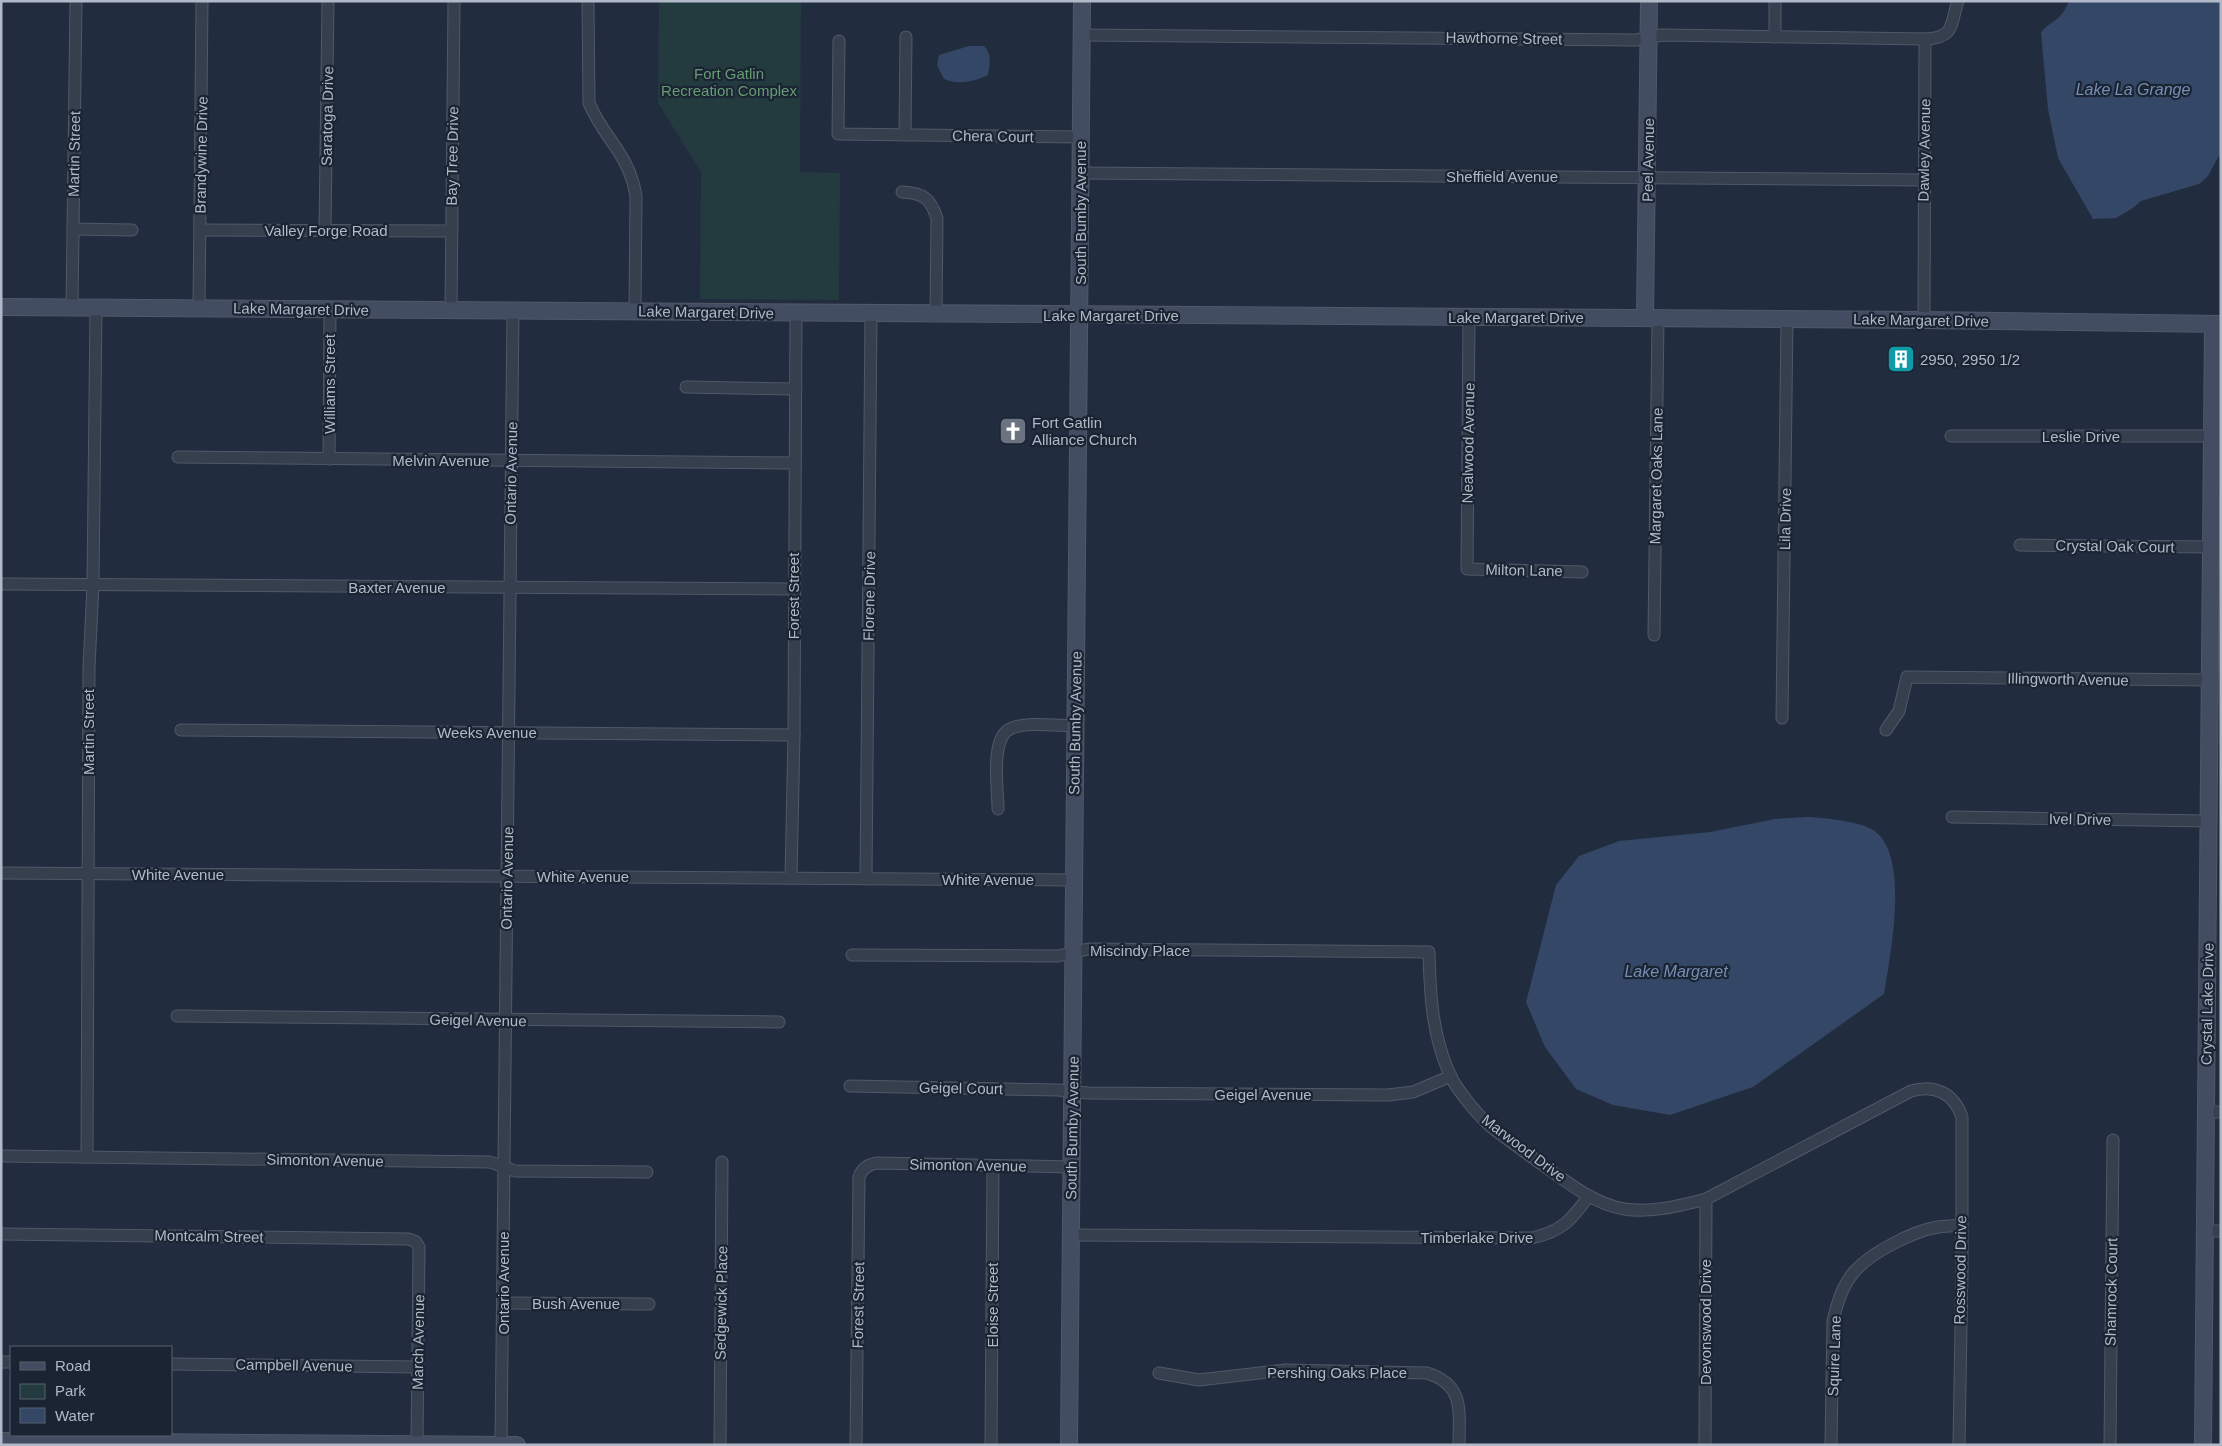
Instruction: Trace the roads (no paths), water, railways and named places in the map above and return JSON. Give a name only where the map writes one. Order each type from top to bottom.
[{"type":"street","name":"Martin Street","points":[[72,308],[76,1]]},
{"type":"street","name":"Brandywine Drive","points":[[199,308],[202,1]]},
{"type":"street","name":"Saratoga Drive","points":[[325,230],[328,1]]},
{"type":"street","name":"Bay Tree Drive","points":[[451,310],[454,1]]},
{"type":"street","points":[[588,1],[589,103],[593,114],[627,163],[633,178],[636,196],[635,311]]},
{"type":"street","name":"South Bumby Avenue","points":[[1069,1445],[1082,1]]},
{"type":"street","name":"Peel Avenue","points":[[1649,1],[1647,177],[1652,318]]},
{"type":"street","points":[[1775,1],[1775,36]]},
{"type":"street","points":[[1925,39],[1939,38],[1947,35],[1952,26],[1958,1]]},
{"type":"street","name":"Hawthorne Street","points":[[1082,35],[1626,40],[1662,35],[1925,39]]},
{"type":"street","points":[[905,135],[906,37]]},
{"type":"street","name":"Dawley Avenue","points":[[1924,320],[1925,39]]},
{"type":"street","name":"Chera Court","points":[[839,41],[838,134],[1080,137]]},
{"type":"street","name":"Sheffield Avenue","points":[[1080,173],[1923,180]]},
{"type":"street","points":[[902,192],[914,193],[926,198],[933,206],[937,219],[936,314]]},
{"type":"street","points":[[73,229],[132,230]]},
{"type":"street","name":"Valley Forge Road","points":[[200,230],[452,231]]},
{"type":"street","name":"Lake Margaret Drive","points":[[1,307],[1924,320],[2217,324]]},
{"type":"street","name":"Martin Street","points":[[87,1157],[88,667],[93,585],[96,308]]},
{"type":"street","name":"Williams Street","points":[[329,459],[330,310]]},
{"type":"street","name":"Ontario Avenue","points":[[501,1444],[513,311]]},
{"type":"street","name":"Forest Street","points":[[790,878],[794,735],[793,589],[796,313]]},
{"type":"street","name":"Florene Drive","points":[[866,879],[871,314]]},
{"type":"street","name":"Nealwood Avenue","points":[[1467,569],[1469,317]]},
{"type":"street","name":"Margaret Oaks Lane","points":[[1652,318],[1654,634]]},
{"type":"street","name":"Lila Drive","points":[[1782,718],[1788,319]]},
{"type":"street","name":"Crystal Lake Drive","points":[[2203,1445],[2213,1231],[2214,890],[2209,821],[2215,770],[2210,680],[2216,649],[2210,547],[2211,436],[2217,324]]},
{"type":"street","points":[[686,386],[796,389]]},
{"type":"street","name":"Leslie Drive","points":[[1952,436],[2211,436]]},
{"type":"street","name":"Melvin Avenue","points":[[178,457],[795,463]]},
{"type":"street","name":"Crystal Oak Court","points":[[2020,545],[2210,547]]},
{"type":"street","name":"Milton Lane","points":[[1467,569],[1582,572]]},
{"type":"street","name":"Baxter Avenue","points":[[1,584],[793,589]]},
{"type":"street","name":"Illingworth Avenue","points":[[1886,730],[1899,711],[1907,677],[2210,680]]},
{"type":"street","points":[[998,809],[997,752],[998,742],[1004,733],[1010,728],[1021,726],[1075,726]]},
{"type":"street","name":"Weeks Avenue","points":[[181,730],[794,735]]},
{"type":"street","name":"Ivel Drive","points":[[1952,818],[2209,821]]},
{"type":"street","name":"White Avenue","points":[[1,872],[1074,880]]},
{"type":"street","name":"Miscindy Place","points":[[852,955],[1058,956],[1088,949],[1429,952]]},
{"type":"street","name":"Marwood Drive","points":[[1429,952],[1432,1016],[1439,1044],[1451,1076],[1489,1125],[1589,1196]]},
{"type":"street","name":"Geigel Avenue","points":[[177,1016],[779,1022]]},
{"type":"street","name":"Geigel Avenue","points":[[1072,1092],[1388,1095],[1413,1092],[1451,1076]]},
{"type":"street","name":"Geigel Court","points":[[850,1086],[1058,1090],[1072,1092]]},
{"type":"street","name":"Rosswood Drive","points":[[1706,1199],[1911,1091],[1931,1088],[1951,1098],[1959,1107],[1962,1117],[1959,1445]]},
{"type":"street","name":"Shamrock Court","points":[[2110,1445],[2113,1140]]},
{"type":"street","name":"Simonton Avenue","points":[[1,1156],[490,1162],[515,1171],[648,1172]]},
{"type":"street","name":"Sedgewick Place","points":[[720,1445],[722,1162]]},
{"type":"street","name":"Simonton Avenue","points":[[865,1167],[878,1163],[1072,1167]]},
{"type":"street","name":"Eloise Street","points":[[992,1445],[994,1166]]},
{"type":"street","name":"Forest Street","points":[[856,1445],[859,1177],[865,1167]]},
{"type":"street","points":[[1589,1196],[1611,1206],[1639,1210],[1673,1208],[1706,1199]]},
{"type":"street","name":"Timberlake Drive","points":[[1071,1235],[1532,1238],[1560,1229],[1572,1219],[1589,1196]]},
{"type":"street","name":"Devonswood Drive","points":[[1705,1445],[1706,1199]]},
{"type":"street","name":"Squire Lane","points":[[1831,1445],[1833,1321],[1836,1304],[1844,1287],[1854,1272],[1881,1251],[1923,1231],[1938,1227],[1961,1225]]},
{"type":"street","name":"Montcalm Street","points":[[1,1234],[409,1238],[416,1242]]},
{"type":"street","name":"March Avenue","points":[[416,1242],[419,1247],[417,1444]]},
{"type":"street","name":"Bush Avenue","points":[[503,1303],[650,1304]]},
{"type":"street","name":"Campbell Avenue","points":[[172,1364],[418,1367]]},
{"type":"street","name":"Pershing Oaks Place","points":[[1159,1373],[1199,1380],[1285,1370],[1427,1373],[1438,1376],[1449,1383],[1456,1393],[1459,1407],[1459,1445]]},
{"type":"street","points":[[1,1440],[517,1445]]},
{"type":"water","name":"Lake La Grange","points":[[2069,1],[2221,1],[2221,152],[2208,176],[2199,184],[2141,201],[2116,218],[2093,219],[2058,158],[2048,109],[2041,33],[2061,15]]},
{"type":"water","points":[[969,46],[984,46],[987,49],[990,59],[988,75],[966,82],[944,79],[937,65],[939,55]]},
{"type":"water","name":"Lake Margaret","points":[[1806,817],[1851,822],[1868,827],[1885,842],[1892,860],[1895,882],[1895,907],[1884,994],[1753,1087],[1670,1115],[1613,1105],[1576,1089],[1545,1047],[1526,1002],[1556,885],[1579,856],[1619,841],[1710,832],[1775,819]]},
{"type":"place","name":"2950, 2950 1/2","points":[[1901,359]]},
{"type":"place","name":"Fort Gatlin Alliance Church","points":[[1013,431]]},
{"type":"park label","name":"Fort Gatlin Recreation Complex","points":[[729,82]]}]
